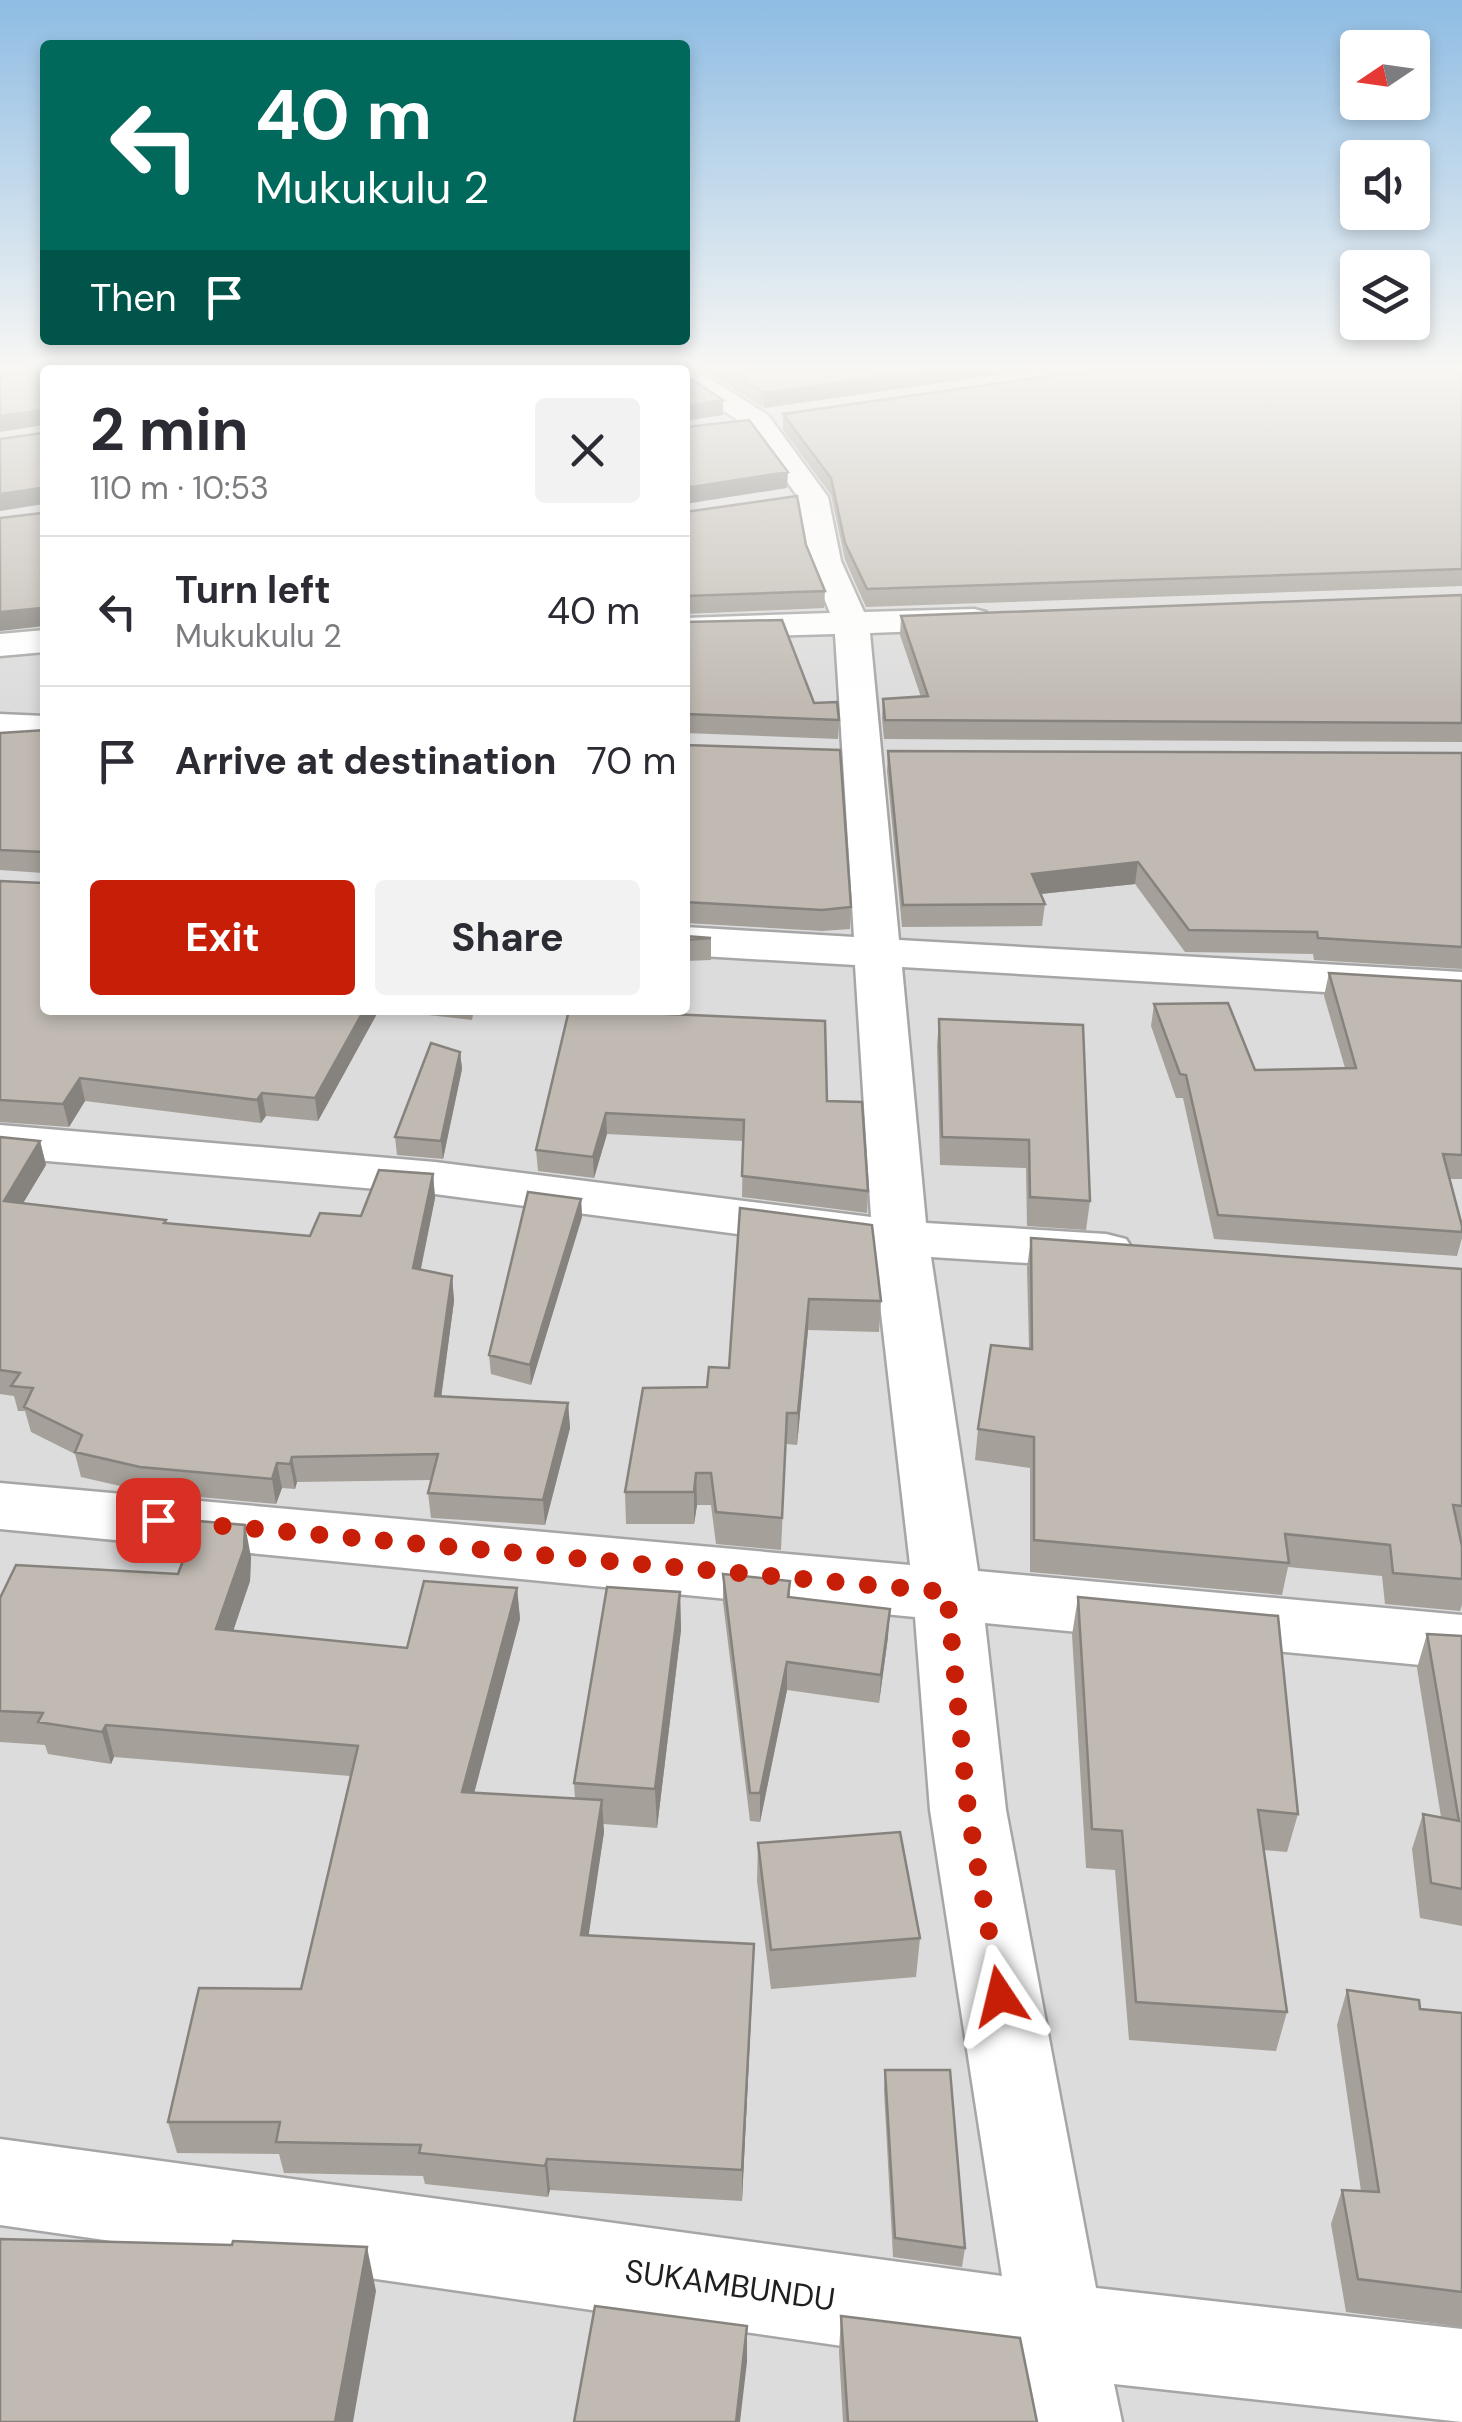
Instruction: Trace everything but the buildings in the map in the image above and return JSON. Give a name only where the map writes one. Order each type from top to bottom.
[{"type":"street","points":[[789,481],[852,624],[900,1238],[947,1592],[968,1810],[1073,2422]]},
{"type":"street","points":[[690,628],[1010,618]]},
{"type":"street","points":[[0,645],[40,641]]},
{"type":"street","points":[[0,726],[40,727]]},
{"type":"street","points":[[690,941],[1462,986]]},
{"type":"street","points":[[0,1141],[435,1178],[900,1238],[1147,1253]]},
{"type":"street","points":[[0,1506],[1462,1642]]},
{"type":"street","name":"SUKAMBUNDU","points":[[0,2182],[1057,2330],[1462,2378]]},
{"type":"shaded area","points":[[0,481],[40,481],[40,1015],[690,1015],[690,481],[1462,481],[1462,2422],[0,2422]]},
{"type":"route","points":[[158,1520],[947,1592],[968,1810],[1000,1996]]}]
